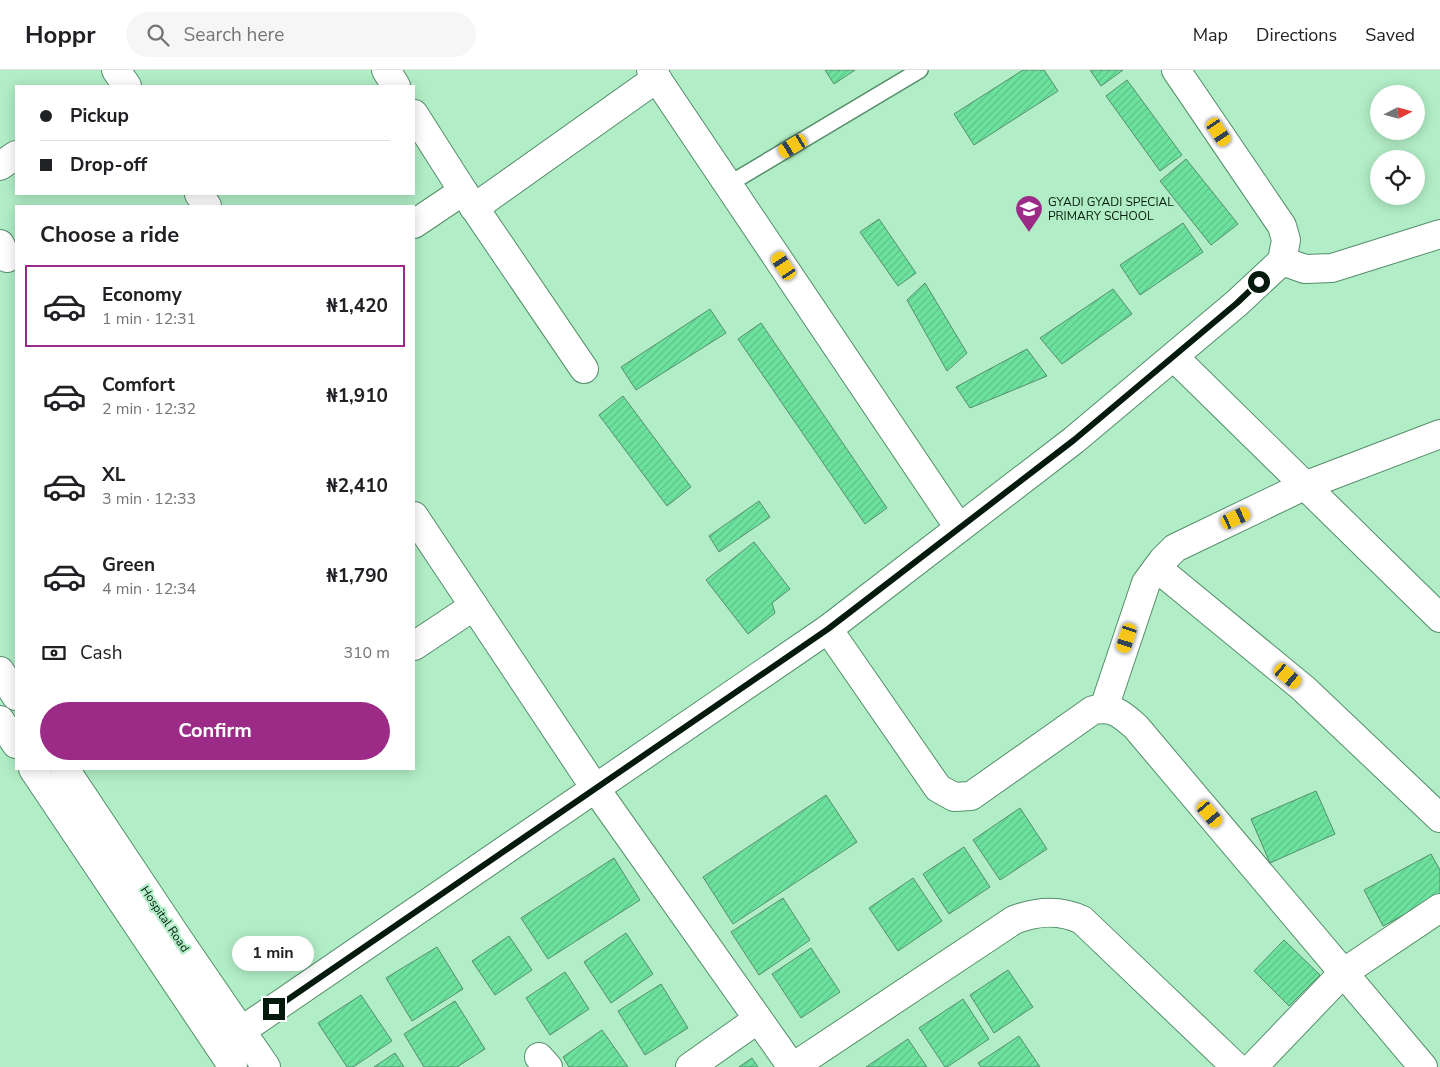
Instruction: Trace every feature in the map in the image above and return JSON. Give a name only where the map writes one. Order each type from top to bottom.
[{"type":"street","points":[[386,70],[395,85]]},
{"type":"street","points":[[241,1031],[828,629],[1074,440],[1237,303],[1282,261],[1286,240],[1282,226],[1176,70]]},
{"type":"street","points":[[415,224],[468,200],[654,74],[959,528]]},
{"type":"street","points":[[415,116],[468,200],[584,369]]},
{"type":"street","points":[[0,166],[15,156]]},
{"type":"street","points":[[1282,261],[1305,268],[1332,268],[1440,234]]},
{"type":"street","points":[[1174,356],[1440,618]]},
{"type":"street","points":[[1104,708],[1146,583],[1175,548],[1304,486],[1440,434]]},
{"type":"street","points":[[415,518],[595,788],[792,1067],[1014,920],[1028,915],[1050,912],[1082,920],[1236,1067]]},
{"type":"street","points":[[1157,568],[1303,688],[1440,818]]},
{"type":"street","points":[[415,645],[474,606]]},
{"type":"street","points":[[828,629],[938,788],[954,798],[971,796],[1093,710],[1104,708],[1118,711],[1136,727],[1423,1067]]},
{"type":"street","points":[[0,720],[15,742]]},
{"type":"street","name":"Hospital Road","points":[[34,770],[233,1067]]},
{"type":"street","name":"Hospital Road","points":[[66,770],[178,940],[266,1067]]},
{"type":"street","points":[[1253,1067],[1343,972],[1440,908]]},
{"type":"street","points":[[690,1067],[758,1019]]},
{"type":"lane","points":[[729,184],[920,70]]},
{"type":"building","points":[[825,70],[855,70],[834,84]]},
{"type":"building","points":[[1023,70],[1044,70],[1058,91],[974,145],[954,114]]},
{"type":"building","points":[[1090,70],[1123,70],[1101,86]]},
{"type":"building","points":[[1127,80],[1182,155],[1160,171],[1106,96]]},
{"type":"building","points":[[1186,159],[1238,224],[1211,245],[1160,181]]},
{"type":"building","points":[[879,219],[916,273],[898,286],[860,232]]},
{"type":"building","points":[[1183,223],[1203,252],[1140,295],[1120,265]]},
{"type":"building","points":[[925,283],[967,353],[947,371],[907,300]]},
{"type":"building","points":[[1113,289],[1132,314],[1062,364],[1040,338]]},
{"type":"building","points":[[710,309],[726,333],[636,390],[621,367]]},
{"type":"building","points":[[761,323],[887,508],[865,524],[738,339]]},
{"type":"building","points":[[1027,349],[1047,376],[970,408],[956,387]]},
{"type":"building","points":[[623,396],[691,487],[667,506],[599,415]]},
{"type":"building","points":[[759,501],[770,517],[719,552],[709,536]]},
{"type":"building","points":[[754,542],[790,589],[772,603],[775,613],[748,634],[706,580]]},
{"type":"building","points":[[1316,791],[1335,834],[1270,863],[1251,819]]},
{"type":"building","points":[[826,795],[857,842],[733,924],[703,877]]},
{"type":"building","points":[[1020,808],[1047,849],[1000,880],[973,840]]},
{"type":"building","points":[[964,847],[990,887],[949,914],[923,874]]},
{"type":"building","points":[[1431,854],[1440,870],[1440,895],[1383,926],[1364,890]]},
{"type":"building","points":[[614,858],[640,900],[548,959],[521,918]]},
{"type":"building","points":[[913,878],[942,921],[898,951],[869,908]]},
{"type":"building","points":[[783,898],[810,940],[759,975],[731,932]]},
{"type":"building","points":[[626,933],[653,974],[611,1003],[584,962]]},
{"type":"building","points":[[509,936],[532,970],[495,995],[472,961]]},
{"type":"building","points":[[1284,940],[1320,975],[1289,1006],[1254,971]]},
{"type":"building","points":[[437,947],[463,989],[412,1021],[386,978]]},
{"type":"building","points":[[811,948],[840,992],[801,1018],[772,974]]},
{"type":"building","points":[[1008,970],[1033,1007],[994,1033],[970,995]]},
{"type":"building","points":[[565,972],[589,1009],[550,1035],[526,998]]},
{"type":"building","points":[[661,984],[688,1028],[645,1055],[618,1011]]},
{"type":"building","points":[[361,995],[392,1041],[353,1067],[347,1067],[318,1023]]},
{"type":"building","points":[[963,999],[989,1039],[945,1067],[919,1028]]},
{"type":"building","points":[[455,1001],[485,1049],[457,1067],[424,1067],[404,1034]]},
{"type":"building","points":[[602,1030],[628,1067],[569,1067],[563,1057]]},
{"type":"building","points":[[1019,1036],[1040,1067],[981,1067],[978,1063]]},
{"type":"building","points":[[908,1039],[927,1067],[866,1067]]},
{"type":"building","points":[[395,1053],[404,1067],[374,1067]]},
{"type":"building","points":[[752,1058],[758,1067],[739,1067]]},
{"type":"place","name":"GYADI GYADI SPECIAL PRIMARY SCHOOL","points":[[1029,233]]},
{"type":"route","points":[[274,1009],[828,629],[1074,440],[1237,303],[1259,282]]}]
